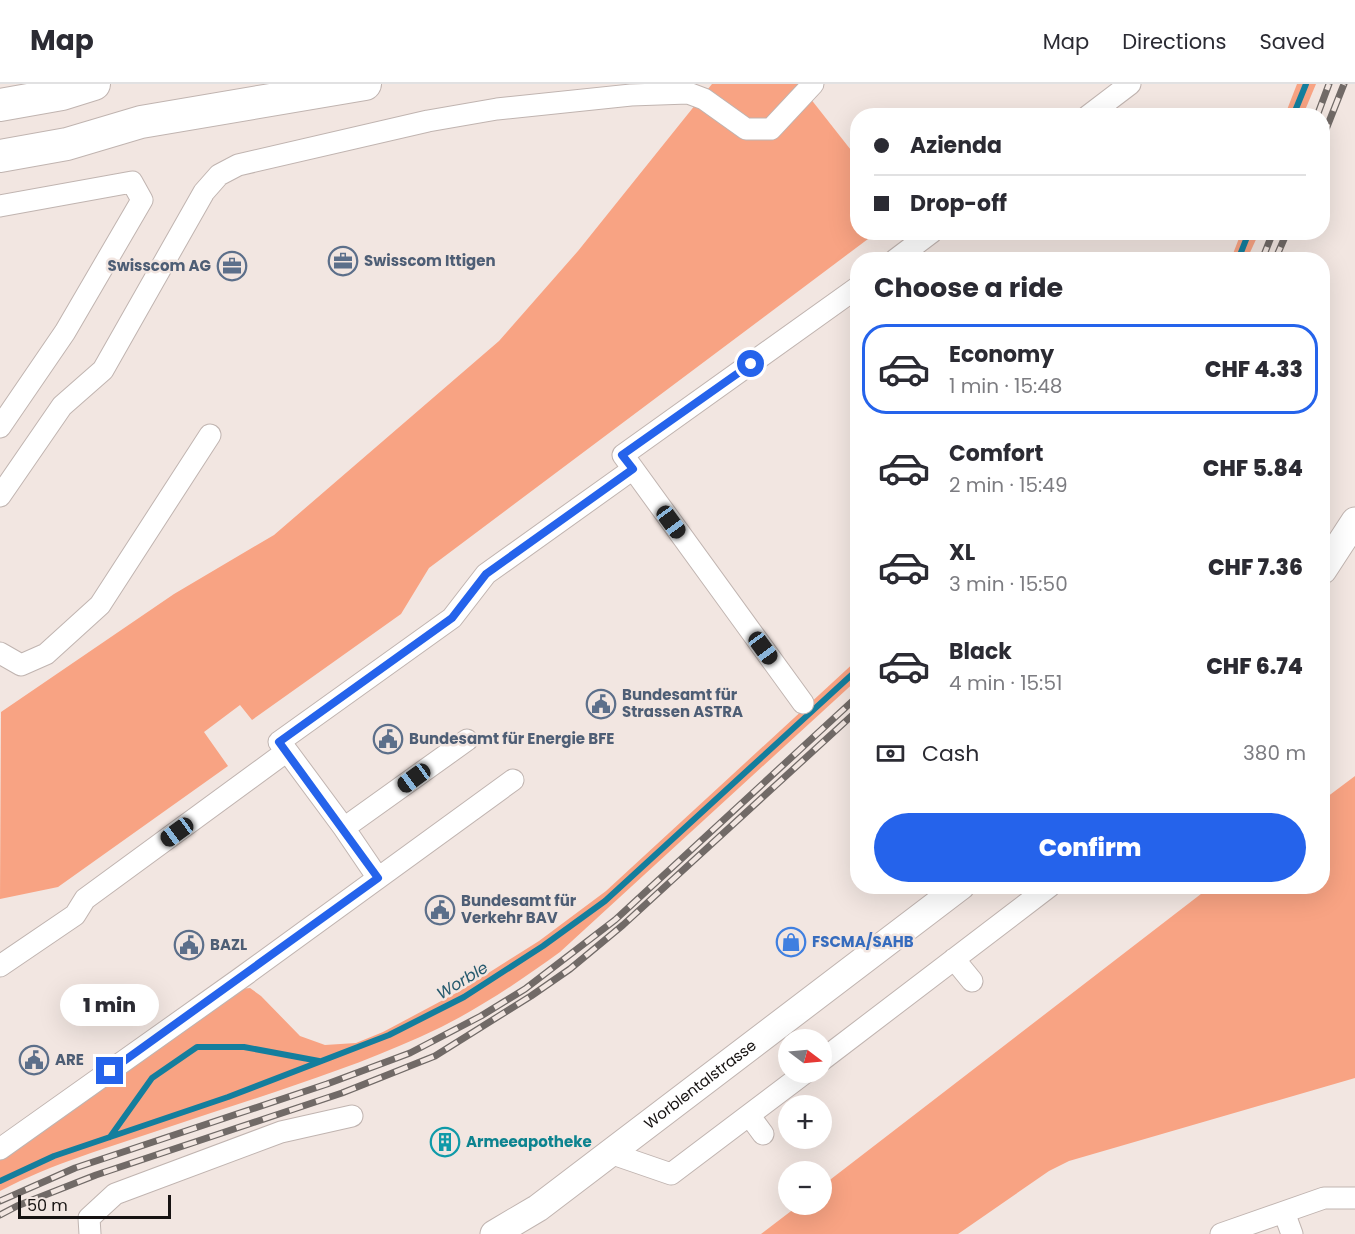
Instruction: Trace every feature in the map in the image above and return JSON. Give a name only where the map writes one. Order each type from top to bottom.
[{"type":"highway","points":[[0,105],[62,94],[94,84]]},
{"type":"highway","points":[[0,156],[67,144],[141,122],[365,84]]},
{"type":"highway","points":[[0,135],[64,124],[141,122]]},
{"type":"main road","points":[[1330,559],[1355,521]]},
{"type":"main road","name":"Worblentalstrasse","points":[[504,1231],[538,1208],[950,894]]},
{"type":"street","points":[[0,496],[62,406],[103,370],[204,192],[219,175],[238,165],[428,121],[508,108],[631,95],[688,93],[704,99],[746,129],[771,129],[813,84]]},
{"type":"street","points":[[1098,108],[1130,84]]},
{"type":"street","points":[[0,206],[132,182],[142,200],[65,332],[0,427]]},
{"type":"street","points":[[906,252],[922,240]]},
{"type":"street","points":[[803,703],[622,455],[850,293]]},
{"type":"street","points":[[0,653],[21,665],[46,654],[100,605],[210,435]]},
{"type":"street","points":[[378,878],[344,828],[279,742],[452,618],[486,574],[633,469]]},
{"type":"street","points":[[344,828],[466,740]]},
{"type":"street","points":[[0,966],[75,915],[85,899],[287,751]]},
{"type":"street","points":[[0,1149],[513,780]]},
{"type":"street","points":[[832,1052],[1039,894]]},
{"type":"street","points":[[954,959],[972,981]]},
{"type":"street","points":[[610,1153],[671,1174],[791,1083]]},
{"type":"street","points":[[749,1115],[763,1134]]},
{"type":"street","points":[[90,1234],[90,1218],[116,1194],[281,1132],[352,1116]]},
{"type":"street","points":[[1221,1234],[1324,1198],[1355,1198]]},
{"type":"street","points":[[1284,1212],[1292,1234]]},
{"type":"shaded area","points":[[712,84],[799,84],[850,149],[850,240],[867,240],[429,568],[401,614],[252,720],[240,705],[204,732],[228,766],[58,887],[0,899],[1,712],[174,594],[274,535],[499,341],[578,251]]},
{"type":"shaded area","points":[[1297,84],[1316,84],[1306,108],[1288,108]]},
{"type":"shaded area","points":[[1238,240],[1256,240],[1250,252],[1234,252]]},
{"type":"shaded area","points":[[850,666],[850,686],[560,952],[492,998],[439,1028],[358,1063],[82,1156],[0,1191],[0,1159],[240,989],[250,988],[261,996],[300,1036],[325,1045],[356,1043],[383,1032],[460,991],[539,941],[606,891]]},
{"type":"shaded area","points":[[1355,776],[1355,1078],[1069,1161],[1049,1171],[958,1234],[761,1234],[786,1215],[832,1215],[832,1178],[1201,894],[1330,894],[1330,795]]},
{"type":"waterway","name":"Worble","points":[[1296,108],[1306,84]]},
{"type":"waterway","name":"Worble","points":[[1241,252],[1246,240]]},
{"type":"waterway","name":"Worble","points":[[0,1181],[54,1156],[228,1097],[389,1035],[464,997],[543,946],[605,901],[850,676]]},
{"type":"waterway","points":[[110,1137],[152,1078],[197,1047],[244,1047],[319,1061]]},
{"type":"railway","points":[[1320,108],[1329,84]]},
{"type":"railway","points":[[1330,119],[1344,84]]},
{"type":"railway","points":[[1265,252],[1270,240]]},
{"type":"railway","points":[[1278,252],[1284,240]]},
{"type":"railway","points":[[0,1201],[75,1168],[327,1084],[410,1053],[481,1016],[525,989],[615,920],[850,703]]},
{"type":"railway","points":[[0,1215],[96,1175],[342,1093],[435,1056],[570,969],[623,925],[850,717]]},
{"type":"place","name":"Swisscom Ittigen","points":[[343,261]]},
{"type":"place","name":"Swisscom AG","points":[[232,266]]},
{"type":"place","name":"Bundesamt für Strassen ASTRA","points":[[601,704]]},
{"type":"place","name":"Bundesamt für Energie BFE","points":[[388,739]]},
{"type":"place","name":"Bundesamt für Verkehr BAV","points":[[440,910]]},
{"type":"place","name":"FSCMA/SAHB","points":[[791,942]]},
{"type":"place","name":"BAZL","points":[[189,945]]},
{"type":"place","name":"ARE","points":[[34,1060]]},
{"type":"place","name":"Armeeapotheke","points":[[445,1142]]},
{"type":"route","points":[[110,1071],[378,878],[344,828],[279,742],[452,618],[486,574],[633,469],[622,455],[751,364]]}]
